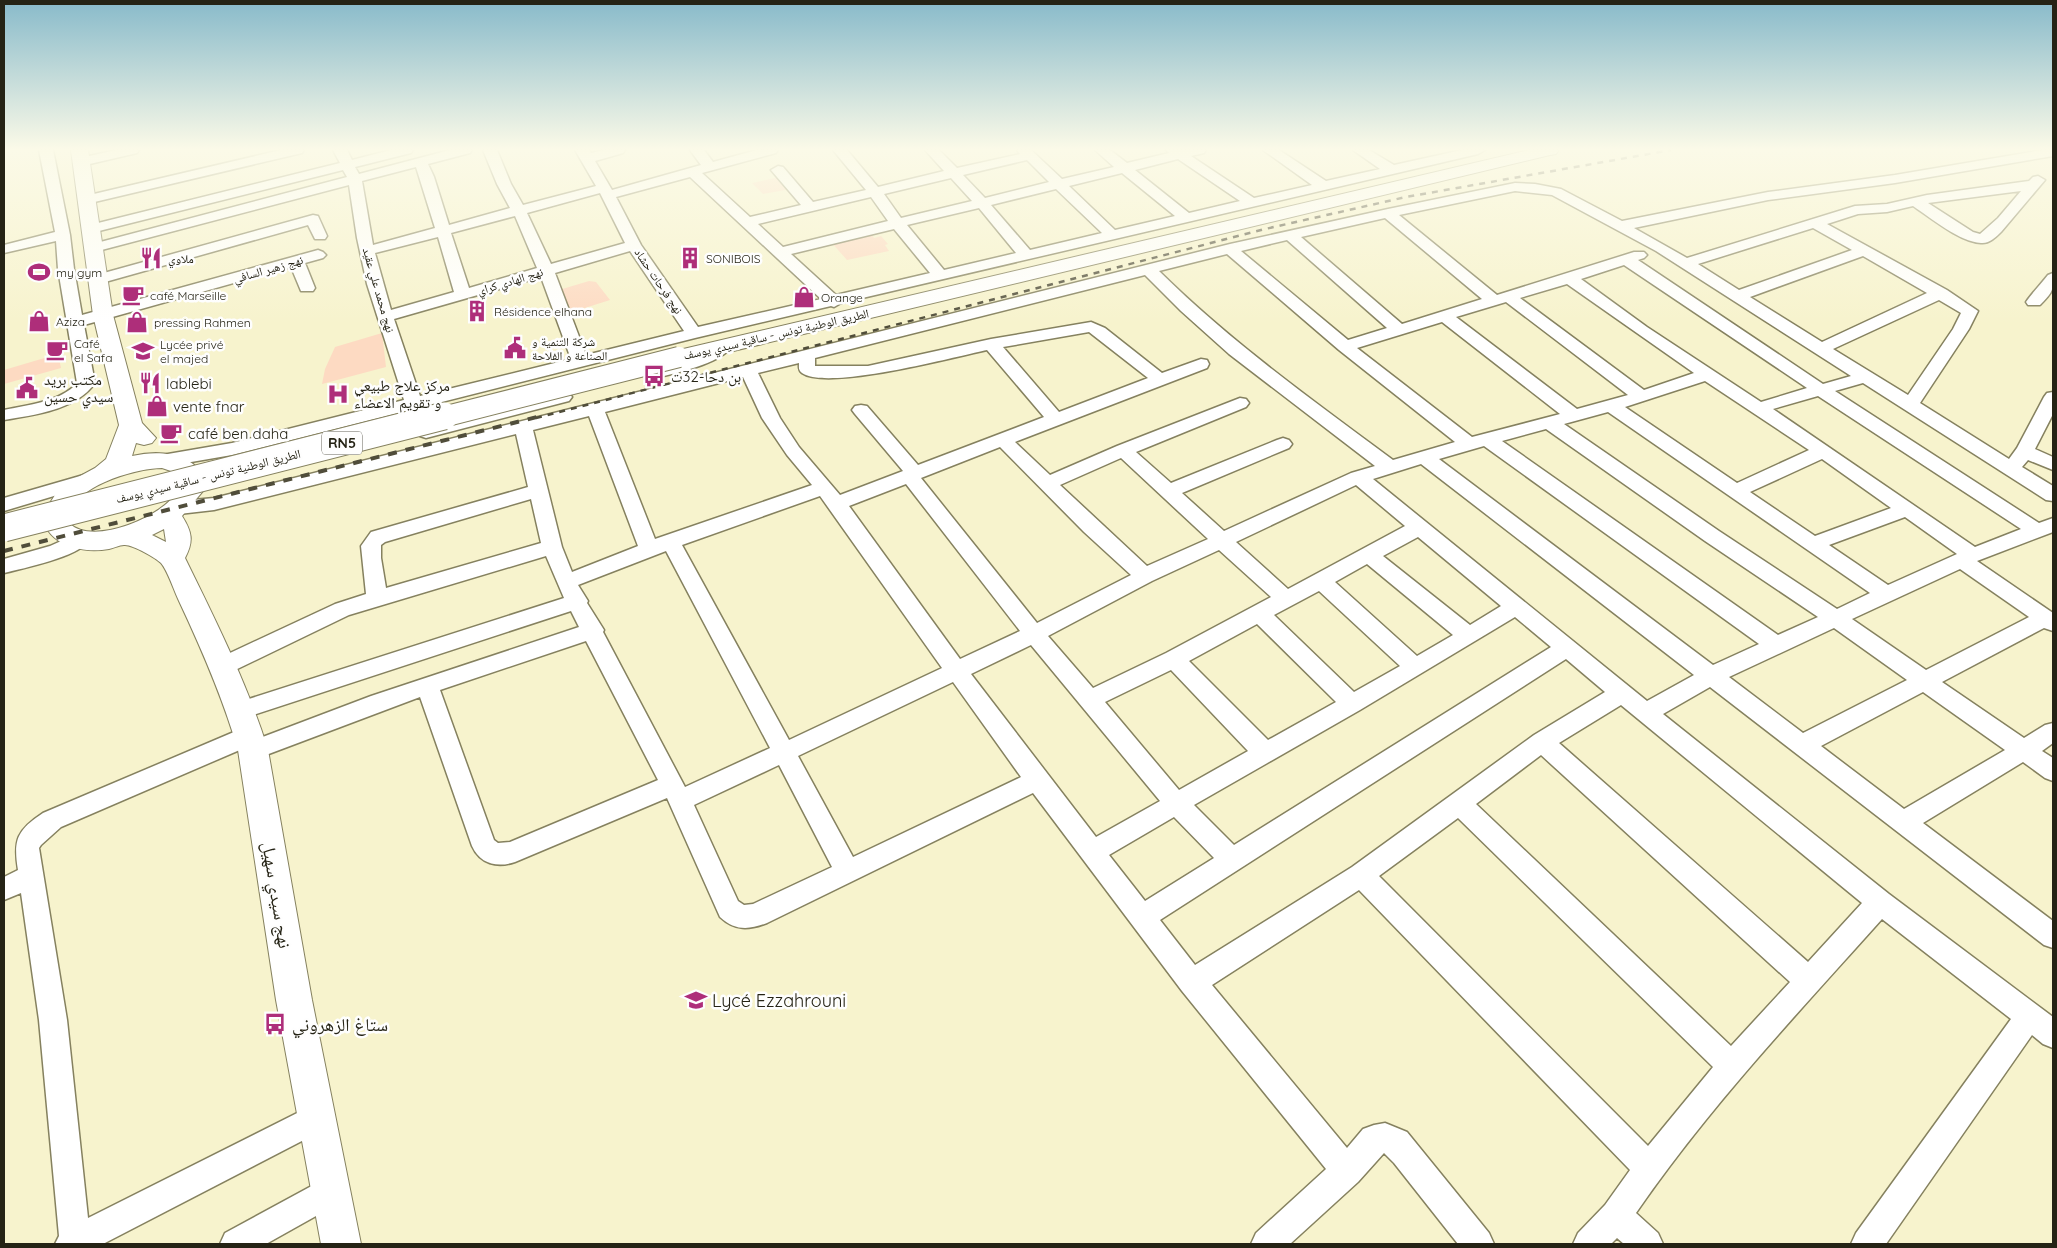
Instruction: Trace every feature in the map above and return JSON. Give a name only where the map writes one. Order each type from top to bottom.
[{"type":"main road","points":[[87,208],[103,315],[131,426],[141,434],[158,461]]},
{"type":"main road","name":"الطريق الوطنية تونس - ساقية سيدي يوسف","points":[[4,515],[1273,208]]},
{"type":"main road","name":"الطريق الوطنية تونس - ساقية سيدي يوسف","points":[[4,528],[677,352],[723,347],[1306,208]]},
{"type":"main road","points":[[100,475],[122,453],[126,435],[131,426]]},
{"type":"main road","points":[[158,461],[174,463],[189,472],[192,480],[191,488],[178,506],[157,523],[127,536],[93,541],[69,535],[56,523],[61,505],[68,496],[100,475],[124,465],[158,461]]},
{"type":"main road","points":[[127,536],[152,545],[172,558],[180,541],[178,506]]},
{"type":"main road","name":"نهج سيدي سهيل","points":[[172,558],[223,666],[248,732],[294,1000],[341,1244]]},
{"type":"street","points":[[4,416],[65,399],[83,389],[86,383],[66,270],[64,235],[58,208]]},
{"type":"street","points":[[92,238],[209,208]]},
{"type":"street","name":"نهج محمد علي عقيد","points":[[359,208],[367,252],[412,402]]},
{"type":"street","points":[[436,208],[463,295]]},
{"type":"street","points":[[367,252],[528,208]]},
{"type":"street","name":"نهج فرحات حشاد","points":[[615,208],[634,245],[694,333]]},
{"type":"street","points":[[732,208],[834,302]]},
{"type":"street","points":[[747,222],[805,208]]},
{"type":"street","points":[[888,208],[941,276]]},
{"type":"street","points":[[780,252],[959,208]]},
{"type":"street","points":[[986,208],[1026,256]]},
{"type":"street","points":[[1084,208],[1112,235]]},
{"type":"street","points":[[1174,208],[1186,218]]},
{"type":"street","points":[[158,461],[232,449],[412,402],[694,333],[834,302],[1229,208]]},
{"type":"street","points":[[178,506],[214,504],[1148,269],[1413,208]]},
{"type":"street","points":[[1587,208],[1620,226],[1663,238],[1686,263],[2053,495]]},
{"type":"street","points":[[1620,226],[1708,208]]},
{"type":"street","points":[[1345,346],[1626,259],[1663,238],[1755,208]]},
{"type":"street","points":[[1686,263],[1865,208]]},
{"type":"street","points":[[1926,208],[1968,235],[1982,239],[1990,234],[2016,208]]},
{"type":"street","points":[[520,210],[546,270],[580,361]]},
{"type":"street","points":[[1388,213],[1500,298],[1642,397]]},
{"type":"street","points":[[98,279],[312,219],[320,236]]},
{"type":"street","points":[[1815,223],[1968,308],[1970,312],[1910,405]]},
{"type":"street","points":[[4,249],[64,235]]},
{"type":"street","points":[[1290,235],[1398,329]]},
{"type":"street","name":"نهج الهادي كراي","points":[[385,317],[634,245]]},
{"type":"street","points":[[1230,249],[1345,346],[1478,442],[1776,645]]},
{"type":"street","points":[[1737,296],[1864,251]]},
{"type":"street","name":"نهج زهير السافي","points":[[75,322],[318,255]]},
{"type":"street","points":[[1626,259],[1821,390],[2046,528]]},
{"type":"street","points":[[296,261],[307,288]]},
{"type":"street","points":[[1148,269],[1187,308],[1234,350],[1389,467]]},
{"type":"street","points":[[1569,278],[1641,330],[1907,509],[1967,558],[2049,620],[1801,745]]},
{"type":"street","points":[[2034,302],[2046,290],[2053,278]]},
{"type":"street","points":[[1820,349],[1941,293]]},
{"type":"street","points":[[1443,315],[1574,416]]},
{"type":"street","points":[[807,356],[807,369],[816,373],[860,371],[922,360],[991,344],[1094,327],[1159,379]]},
{"type":"street","points":[[991,344],[1055,419]]},
{"type":"street","points":[[178,506],[215,487],[690,364],[723,347]]},
{"type":"street","points":[[317,1118],[73,1243],[53,1020],[27,848],[29,838],[38,829],[52,820],[248,732],[415,653],[483,634],[572,592],[649,549],[830,495],[912,474],[1201,364]]},
{"type":"street","points":[[748,371],[771,418],[793,451],[830,495],[1037,780],[1094,851],[1192,982],[1347,1171]]},
{"type":"street","points":[[427,686],[484,846],[495,855],[515,851],[785,752],[1034,634],[1145,576],[1358,477],[1642,397],[1708,374]]},
{"type":"street","points":[[1758,408],[1865,377]]},
{"type":"street","points":[[2011,468],[2025,451],[2052,400]]},
{"type":"street","points":[[1047,484],[1123,450],[1240,402]]},
{"type":"street","points":[[1611,406],[1886,594]]},
{"type":"street","points":[[595,409],[649,549]]},
{"type":"street","points":[[861,410],[1034,634],[1176,803],[1232,860]]},
{"type":"street","points":[[1550,423],[1712,536],[1835,618],[2053,771]]},
{"type":"street","points":[[523,427],[552,547],[572,592],[676,793],[730,909],[740,918],[758,915],[847,870],[1037,780]]},
{"type":"street","points":[[1002,439],[1145,576]]},
{"type":"street","points":[[1170,492],[1283,444]]},
{"type":"street","points":[[1123,450],[1286,600]]},
{"type":"street","points":[[1735,491],[1823,451]]},
{"type":"street","points":[[2025,451],[2053,464]]},
{"type":"street","points":[[1424,457],[2053,936]]},
{"type":"street","points":[[4,505],[100,475]]},
{"type":"street","points":[[1358,477],[1622,694],[1880,902],[2053,1034]]},
{"type":"street","points":[[377,599],[377,585],[371,544],[378,537],[538,491]]},
{"type":"street","points":[[1813,544],[1907,509]]},
{"type":"street","points":[[1089,700],[1174,659],[1420,527]]},
{"type":"street","points":[[1646,713],[1711,676],[1886,594],[1967,558],[2046,528]]},
{"type":"street","points":[[4,539],[36,531],[69,535],[57,551],[4,566]]},
{"type":"street","points":[[671,542],[847,870]]},
{"type":"street","points":[[223,666],[326,615],[552,547]]},
{"type":"street","points":[[1369,555],[1470,636]]},
{"type":"street","points":[[1321,581],[1415,667]]},
{"type":"street","points":[[1094,851],[1264,752],[1470,636],[1516,607]]},
{"type":"street","points":[[1259,613],[1352,704]]},
{"type":"street","points":[[248,732],[380,702],[593,630]]},
{"type":"street","points":[[1142,917],[1567,648]]},
{"type":"street","points":[[1174,659],[1264,752]]},
{"type":"street","points":[[1192,982],[1361,875],[1542,742],[1622,694]]},
{"type":"street","points":[[1902,822],[2053,732]]},
{"type":"street","points":[[1542,742],[1657,847],[1808,980]]},
{"type":"street","points":[[1459,803],[1732,1066]]},
{"type":"street","points":[[1361,875],[1649,1168]]},
{"type":"street","points":[[4,889],[31,876]]},
{"type":"street","points":[[1589,1244],[1616,1216],[1649,1168],[1732,1066],[1880,902]]},
{"type":"street","points":[[1868,1244],[2030,1015]]},
{"type":"street","points":[[1267,1244],[1347,1171],[1374,1140],[1384,1138],[1396,1143],[1473,1242]]},
{"type":"street","points":[[236,1244],[330,1191]]},
{"type":"street","points":[[1616,1216],[1647,1244]]},
{"type":"shaded area","points":[[876,233],[872,235],[874,238],[881,236],[888,244],[885,245],[889,251],[847,260],[830,241]]},
{"type":"shaded area","points":[[589,281],[596,282],[610,300],[572,312],[559,290]]},
{"type":"shaded area","points":[[382,333],[386,367],[322,384],[325,369],[335,347]]},
{"type":"shaded area","points":[[58,354],[61,368],[4,384],[4,370]]},
{"type":"railway","points":[[536,418],[1265,229],[1356,208]]},
{"type":"railway","points":[[4,551],[541,416]]},
{"type":"place","name":"ملاوي","points":[[151,258]]},
{"type":"place","name":"SONIBOIS","points":[[690,258]]},
{"type":"place","name":"my gym","points":[[39,272]]},
{"type":"place","name":"café Marseille","points":[[133,295]]},
{"type":"place","name":"Orange","points":[[804,297]]},
{"type":"place","name":"Résidence elhana","points":[[477,311]]},
{"type":"place","name":"Aziza","points":[[39,321]]},
{"type":"place","name":"pressing Rahmen","points":[[137,322]]},
{"type":"place","name":"شركة التنمية و الصناعة و الفلاحة","points":[[515,348]]},
{"type":"place","name":"Café el Safa","points":[[57,350]]},
{"type":"place","name":"Lycée privé el majed","points":[[143,351]]},
{"type":"place","name":"بن دحا-32ت","points":[[654,376]]},
{"type":"place","name":"lablebi","points":[[150,383]]},
{"type":"place","name":"مكتب بريد سيدي حسين","points":[[27,388]]},
{"type":"place","name":"مركز علاج طبيعي و تقويم الاعضاء","points":[[338,394]]},
{"type":"place","name":"vente fnar","points":[[157,406]]},
{"type":"place","name":"café ben daha","points":[[171,433]]},
{"type":"place","name":"Lycé Ezzahrouni","points":[[696,1000]]},
{"type":"place","name":"ستاغ الزهروني","points":[[275,1024]]}]
